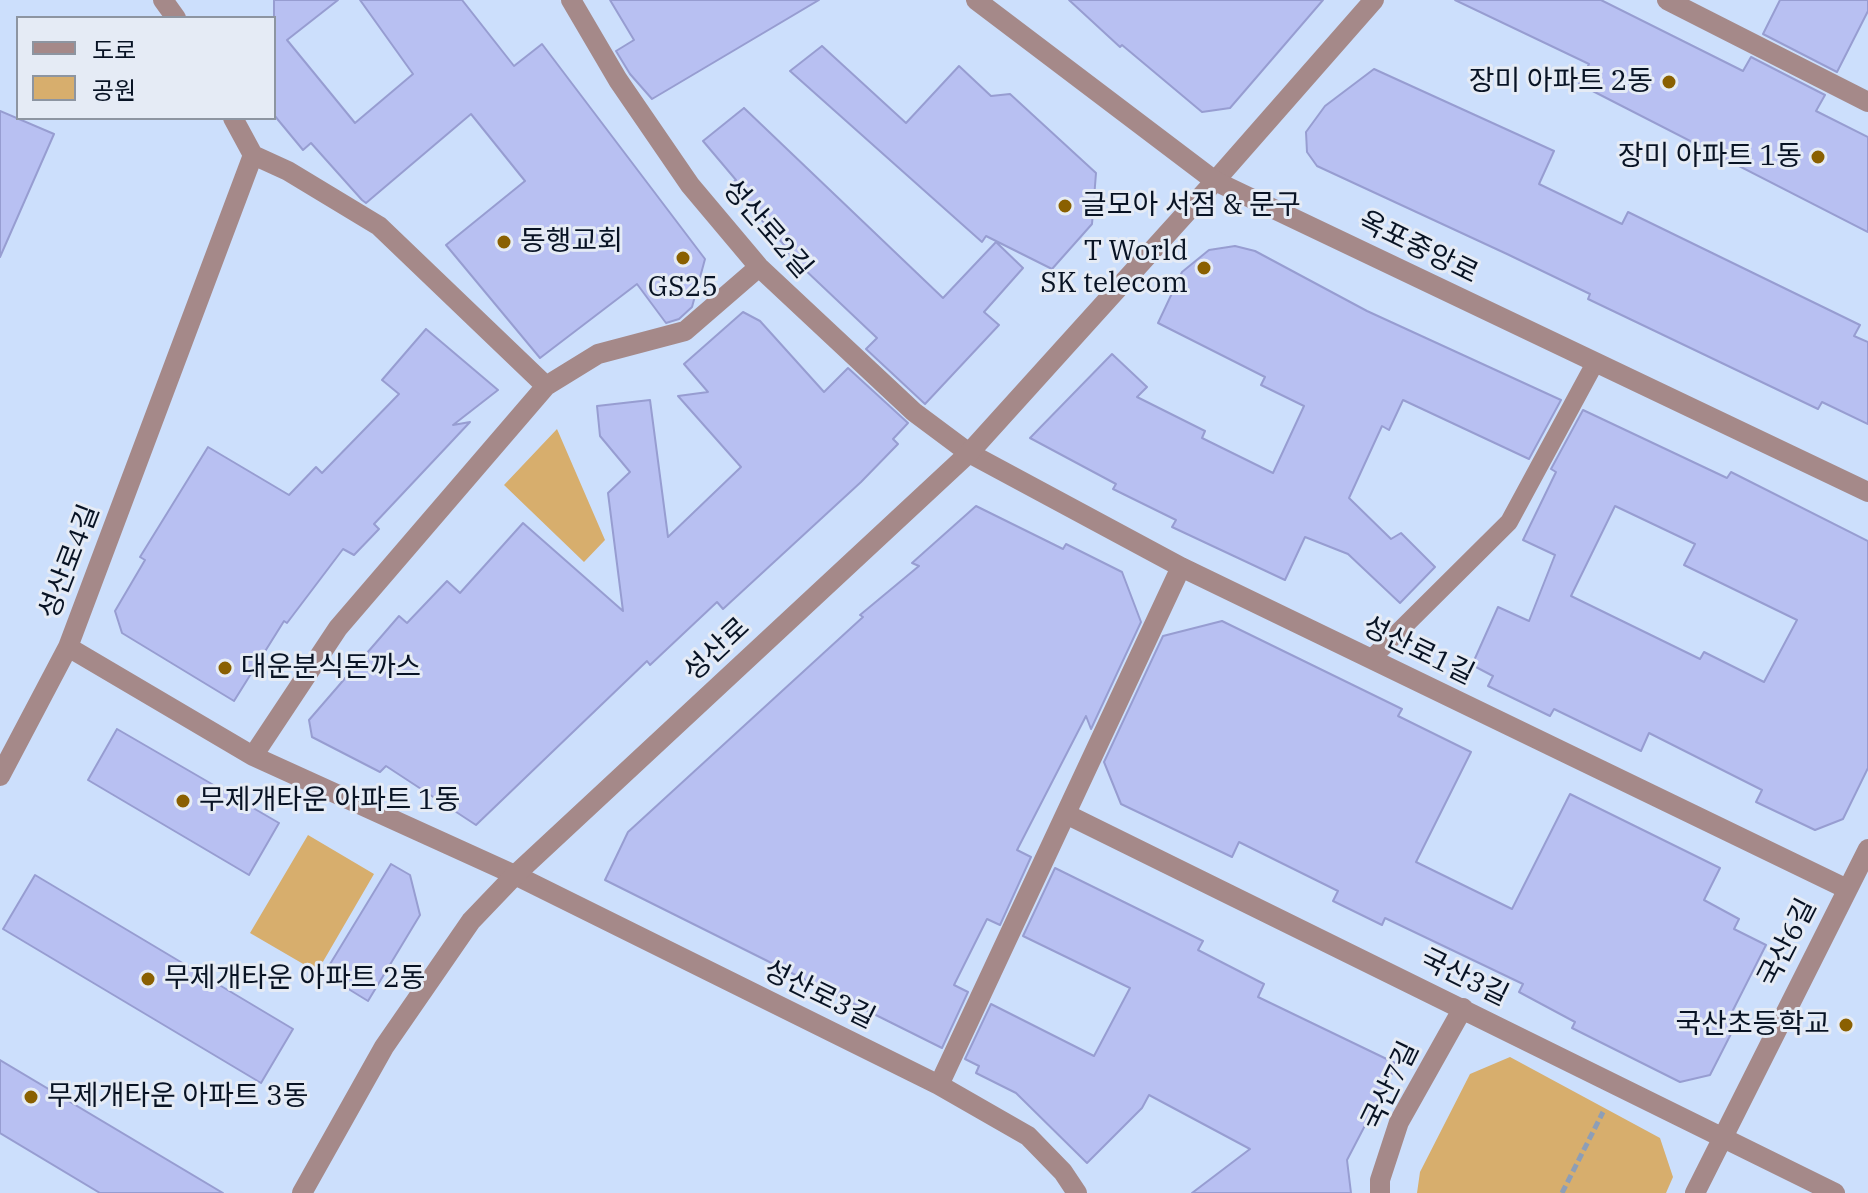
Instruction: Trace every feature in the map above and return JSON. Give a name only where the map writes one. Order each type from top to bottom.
[{"type":"street","name":"성산로2길","points":[[571,0],[618,80],[690,185],[759,267],[914,412],[969,453]]},
{"type":"street","name":"옥포중앙로","points":[[976,0],[1215,181],[1868,492]]},
{"type":"street","name":"성산로","points":[[302,1193],[384,1047],[471,921],[515,875],[969,453],[1374,0]]},
{"type":"street","points":[[1667,0],[1868,102]]},
{"type":"street","points":[[234,120],[253,155],[288,171],[379,226],[546,386]]},
{"type":"street","name":"성산로4길","points":[[253,155],[68,647],[253,756],[515,875]]},
{"type":"street","points":[[253,756],[338,628],[546,386],[598,354],[685,331],[759,267]]},
{"type":"street","name":"성산로1길","points":[[969,453],[1181,567],[1847,889]]},
{"type":"street","points":[[939,1085],[1068,815],[1181,567]]},
{"type":"street","points":[[0,776],[68,647]]},
{"type":"street","name":"국산3길","points":[[1068,815],[1835,1193]]},
{"type":"street","name":"국산6길","points":[[1695,1193],[1868,849]]},
{"type":"street","name":"성산로3길","points":[[515,875],[939,1085],[1028,1136],[1063,1172],[1077,1193]]},
{"type":"street","name":"국산7길","points":[[1380,1193],[1380,1180],[1399,1122],[1463,1008]]},
{"type":"lane","points":[[1371,659],[1509,522],[1595,363]]},
{"type":"path","points":[[1562,1193],[1605,1108]]},
{"type":"green space","points":[[557,429],[605,540],[584,562],[504,485]]},
{"type":"green space","points":[[308,835],[374,874],[317,972],[250,933]]},
{"type":"green space","points":[[1510,1057],[1660,1138],[1673,1177],[1666,1193],[1417,1193],[1420,1172],[1470,1074]]},
{"type":"building","points":[[274,0],[338,0],[287,40],[355,123],[413,74],[360,0],[462,0],[514,66],[542,44],[705,259],[692,307],[679,319],[666,323],[637,284],[540,358],[446,245],[525,181],[471,114],[366,203],[311,143],[303,150],[276,117]]},
{"type":"building","points":[[610,0],[819,0],[652,99],[630,74],[616,51],[634,40]]},
{"type":"building","points":[[1069,0],[1323,0],[1230,108],[1202,112],[1122,45],[1120,47]]},
{"type":"building","points":[[1455,0],[1601,0],[1743,71],[1751,57],[1825,95],[1816,111],[1868,137],[1868,232],[1579,84],[1589,64]]},
{"type":"building","points":[[1780,0],[1868,0],[1868,11],[1837,72],[1763,34]]},
{"type":"building","points":[[822,46],[906,123],[959,66],[991,96],[1010,94],[1096,173],[1092,224],[1052,269],[986,236],[982,242],[790,71]]},
{"type":"building","points":[[1374,69],[1554,151],[1539,184],[1622,224],[1628,212],[1860,325],[1854,336],[1868,342],[1868,424],[1822,402],[1818,409],[1588,299],[1590,294],[1317,166],[1307,152],[1306,132],[1325,106]]},
{"type":"building","points":[[744,108],[943,298],[996,242],[1023,268],[984,312],[999,325],[925,404],[866,349],[877,338],[783,249],[785,246],[730,185],[736,180],[703,141]]},
{"type":"building","points":[[0,111],[54,134],[0,257]]},
{"type":"building","points":[[1235,246],[1255,251],[1367,311],[1561,400],[1529,459],[1403,400],[1389,430],[1382,426],[1349,498],[1391,539],[1401,533],[1435,567],[1400,603],[1348,554],[1305,537],[1285,580],[1172,527],[1176,520],[1113,489],[1116,484],[1030,438],[1112,354],[1147,387],[1137,397],[1205,431],[1202,438],[1273,473],[1304,406],[1261,385],[1265,377],[1158,323],[1182,272],[1209,250]]},
{"type":"building","points":[[743,312],[760,321],[824,392],[848,368],[908,423],[893,439],[898,444],[861,482],[723,609],[717,602],[650,665],[647,661],[476,825],[386,766],[380,772],[312,737],[309,720],[399,616],[407,623],[447,581],[460,593],[523,523],[623,611],[608,493],[630,472],[600,436],[597,406],[650,400],[668,537],[741,467],[678,396],[708,392],[684,364]]},
{"type":"building","points":[[426,329],[498,390],[453,425],[470,422],[374,524],[379,529],[354,555],[343,549],[287,623],[284,621],[234,701],[122,633],[115,611],[145,560],[140,557],[208,447],[289,495],[316,467],[322,473],[399,394],[382,380]]},
{"type":"building","points":[[1583,410],[1727,478],[1731,472],[1868,541],[1868,768],[1843,819],[1815,830],[1756,802],[1762,790],[1649,733],[1641,751],[1554,709],[1550,716],[1488,686],[1493,676],[1472,665],[1498,607],[1529,621],[1555,555],[1523,540],[1556,472],[1551,469]],"holes":[[[1615,506],[1695,544],[1684,565],[1797,620],[1764,682],[1704,652],[1700,659],[1571,596]]]},
{"type":"building","points":[[976,506],[1063,549],[1066,544],[1122,572],[1141,622],[1091,729],[1086,716],[1017,850],[1031,857],[1000,925],[987,919],[954,985],[968,992],[942,1048],[605,880],[628,832],[863,617],[860,615],[919,566],[912,563]]},
{"type":"building","points":[[1222,621],[1402,709],[1398,716],[1471,752],[1416,862],[1512,909],[1570,794],[1720,868],[1704,900],[1739,919],[1734,929],[1766,945],[1728,1020],[1736,1024],[1710,1075],[1680,1082],[1572,1028],[1575,1022],[1519,992],[1523,984],[1385,918],[1382,925],[1333,901],[1338,891],[1239,842],[1232,857],[1121,804],[1104,762],[1163,636]]},
{"type":"building","name":"무제개타운 아파트 1동","points":[[117,729],[279,823],[249,875],[88,780]]},
{"type":"building","points":[[391,864],[410,875],[420,915],[368,1001],[324,974]]},
{"type":"building","points":[[1055,868],[1203,941],[1198,950],[1264,984],[1258,997],[1397,1064],[1347,1160],[1351,1193],[1192,1193],[1250,1149],[1149,1095],[1142,1108],[1087,1163],[1016,1093],[976,1073],[979,1066],[965,1059],[991,1004],[1094,1056],[1130,988],[1023,936]]},
{"type":"building","name":"무제개타운 아파트 2동","points":[[35,875],[293,1029],[261,1083],[3,929]]},
{"type":"building","name":"무제개타운 아파트 3동","points":[[0,1060],[223,1193],[100,1193],[0,1133]]},
{"type":"place","name":"장미 아파트 2동","points":[[1669,82]]},
{"type":"place","name":"장미 아파트 1동","points":[[1818,157]]},
{"type":"place","name":"글모아 서점 & 문구","points":[[1065,206]]},
{"type":"place","name":"동행교회","points":[[504,242]]},
{"type":"place","name":"GS25","points":[[683,258]]},
{"type":"place","name":"T World SK telecom","points":[[1204,268]]},
{"type":"place","name":"대운분식돈까스","points":[[225,668]]},
{"type":"place","name":"무제개타운 아파트 1동","points":[[183,801]]},
{"type":"place","name":"무제개타운 아파트 2동","points":[[148,979]]},
{"type":"place","name":"국산초등학교","points":[[1846,1025]]},
{"type":"place","name":"무제개타운 아파트 3동","points":[[31,1097]]}]
